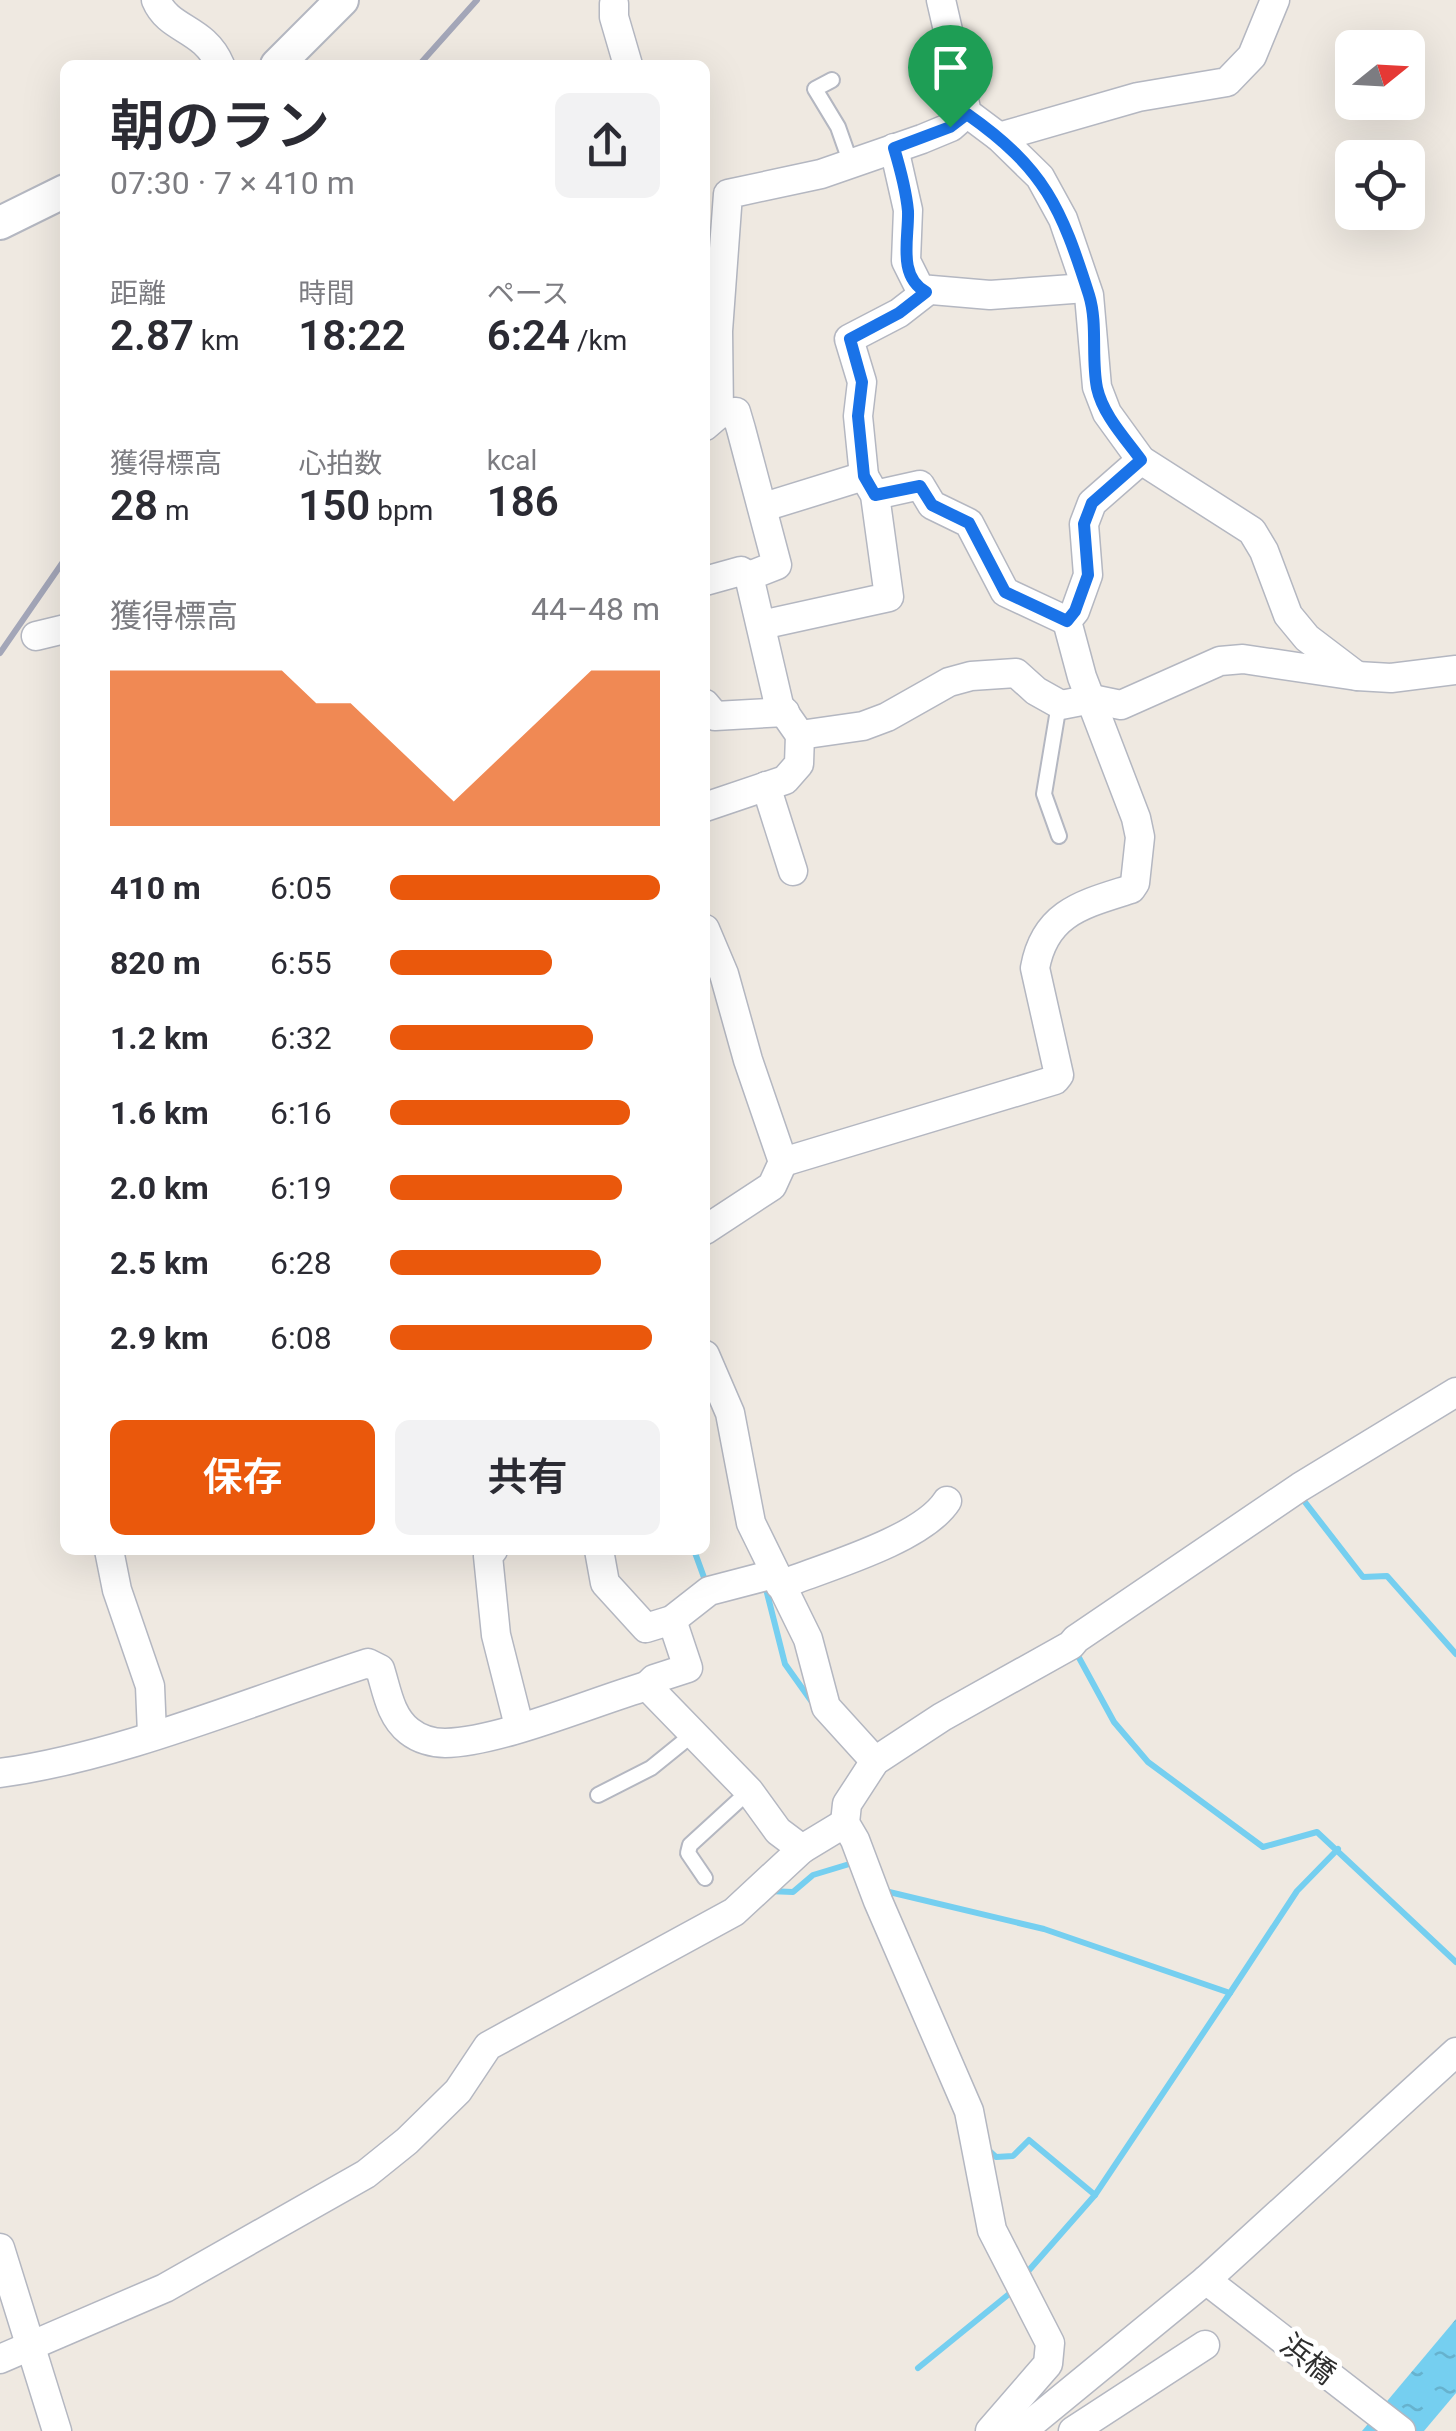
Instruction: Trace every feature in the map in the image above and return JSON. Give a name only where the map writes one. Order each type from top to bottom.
[{"type":"street","points":[[156,0],[168,18],[206,40],[217,60]]},
{"type":"street","points":[[282,60],[342,0]]},
{"type":"street","points":[[940,0],[967,114],[999,137],[1040,178],[1052,197],[1089,295],[1101,400],[1141,460],[1252,531],[1264,550],[1288,615],[1307,638],[1357,676]]},
{"type":"street","points":[[999,137],[1138,96],[1226,82],[1252,56],[1275,0]]},
{"type":"street","points":[[616,2],[627,60]]},
{"type":"street","points":[[749,576],[777,565],[736,412],[712,420],[718,330],[717,192],[800,180],[950,127],[967,114]]},
{"type":"street","points":[[894,148],[908,210],[906,260],[913,279],[926,292]]},
{"type":"street","points":[[0,223],[60,193]]},
{"type":"street","points":[[761,625],[889,597],[858,416],[862,382],[850,339],[899,313],[926,292],[990,295],[1086,288]]},
{"type":"street","points":[[1067,621],[1075,611],[1088,575],[1084,524],[1092,503],[1141,460]]},
{"type":"street","points":[[764,507],[869,486],[920,486],[932,505],[969,523],[1005,592],[1067,621],[1082,676],[1140,837],[1131,889],[1063,916],[1047,932],[1038,956],[1036,968],[1059,1075],[1055,1080],[783,1162]]},
{"type":"street","points":[[710,580],[741,571],[749,576],[779,705],[792,724],[799,764],[794,774],[710,805]]},
{"type":"street","points":[[36,636],[60,630]]},
{"type":"street","points":[[710,710],[715,716],[863,726],[887,717],[939,686],[994,674],[1016,673],[1059,704],[1092,699],[1121,705],[1220,662],[1243,659],[1391,678],[1456,670]]},
{"type":"street","points":[[766,786],[792,871]]},
{"type":"street","points":[[710,941],[783,1162],[772,1186],[710,1227]]},
{"type":"street","points":[[710,1366],[730,1412],[751,1524],[814,1655],[829,1714],[875,1761]]},
{"type":"street","points":[[990,2431],[1048,2364],[1050,2343],[992,2230],[970,2112],[855,1840],[844,1823],[847,1804],[875,1761],[942,1717],[1071,1645],[1300,1487],[1456,1392]]},
{"type":"street","points":[[600,1555],[605,1582],[646,1628],[672,1620],[709,1591],[776,1579],[891,1541],[935,1516],[946,1501]]},
{"type":"street","points":[[110,1555],[150,1686],[152,1734]]},
{"type":"street","points":[[489,1555],[496,1634],[519,1726]]},
{"type":"street","points":[[0,1773],[40,1767],[152,1734],[368,1663],[380,1669],[400,1722],[418,1736],[443,1743],[477,1738],[647,1686],[654,1679],[688,1668],[672,1620]]},
{"type":"street","points":[[647,1686],[749,1790],[778,1832],[802,1849]]},
{"type":"street","points":[[0,2359],[165,2288],[366,2174],[408,2141],[458,2091],[488,2046],[734,1912],[802,1849],[844,1823]]},
{"type":"street","points":[[1022,2431],[1211,2283],[1456,2052]]},
{"type":"street","points":[[0,2248],[57,2431]]},
{"type":"street","name":"浜橋","points":[[1211,2283],[1400,2431]]},
{"type":"street","points":[[1073,2431],[1206,2345]]},
{"type":"lane","points":[[832,80],[815,89],[838,128],[850,161]]},
{"type":"lane","points":[[1059,704],[1044,794],[1059,836]]},
{"type":"lane","points":[[598,1795],[650,1768],[693,1734]]},
{"type":"lane","points":[[704,1878],[688,1853],[690,1845],[749,1790]]},
{"type":"water","points":[[1456,2319],[1456,2393],[1424,2431],[1362,2431]]},
{"type":"waterway","points":[[1301,1497],[1363,1577],[1387,1576],[1456,1654]]},
{"type":"waterway","points":[[696,1555],[706,1583]]},
{"type":"waterway","points":[[766,1589],[785,1664],[812,1702]]},
{"type":"waterway","points":[[1073,1656],[1077,1654],[1114,1722],[1148,1762],[1263,1847],[1317,1832],[1456,1962]]},
{"type":"waterway","points":[[885,1891],[1044,1929],[1230,1993],[1297,1891],[1338,1849]]},
{"type":"waterway","points":[[768,1891],[793,1892],[813,1875],[856,1862]]},
{"type":"waterway","points":[[985,2147],[996,2157],[1013,2156],[1029,2140],[1095,2195],[1230,1993]]},
{"type":"waterway","points":[[1023,2277],[1095,2195]]},
{"type":"waterway","points":[[918,2368],[1009,2294]]},
{"type":"railway","points":[[423,60],[477,0]]},
{"type":"railway","points":[[0,653],[60,566]]},
{"type":"route","points":[[967,114],[999,137],[1040,178],[1052,197],[1089,295],[1101,400],[1141,460],[1092,503],[1084,524],[1088,575],[1075,611],[1067,621],[1005,592],[969,523],[932,505],[920,486],[875,495],[864,476],[858,416],[862,382],[850,339],[899,313],[926,292],[913,279],[906,260],[908,210],[894,148],[950,127],[967,114]]}]
